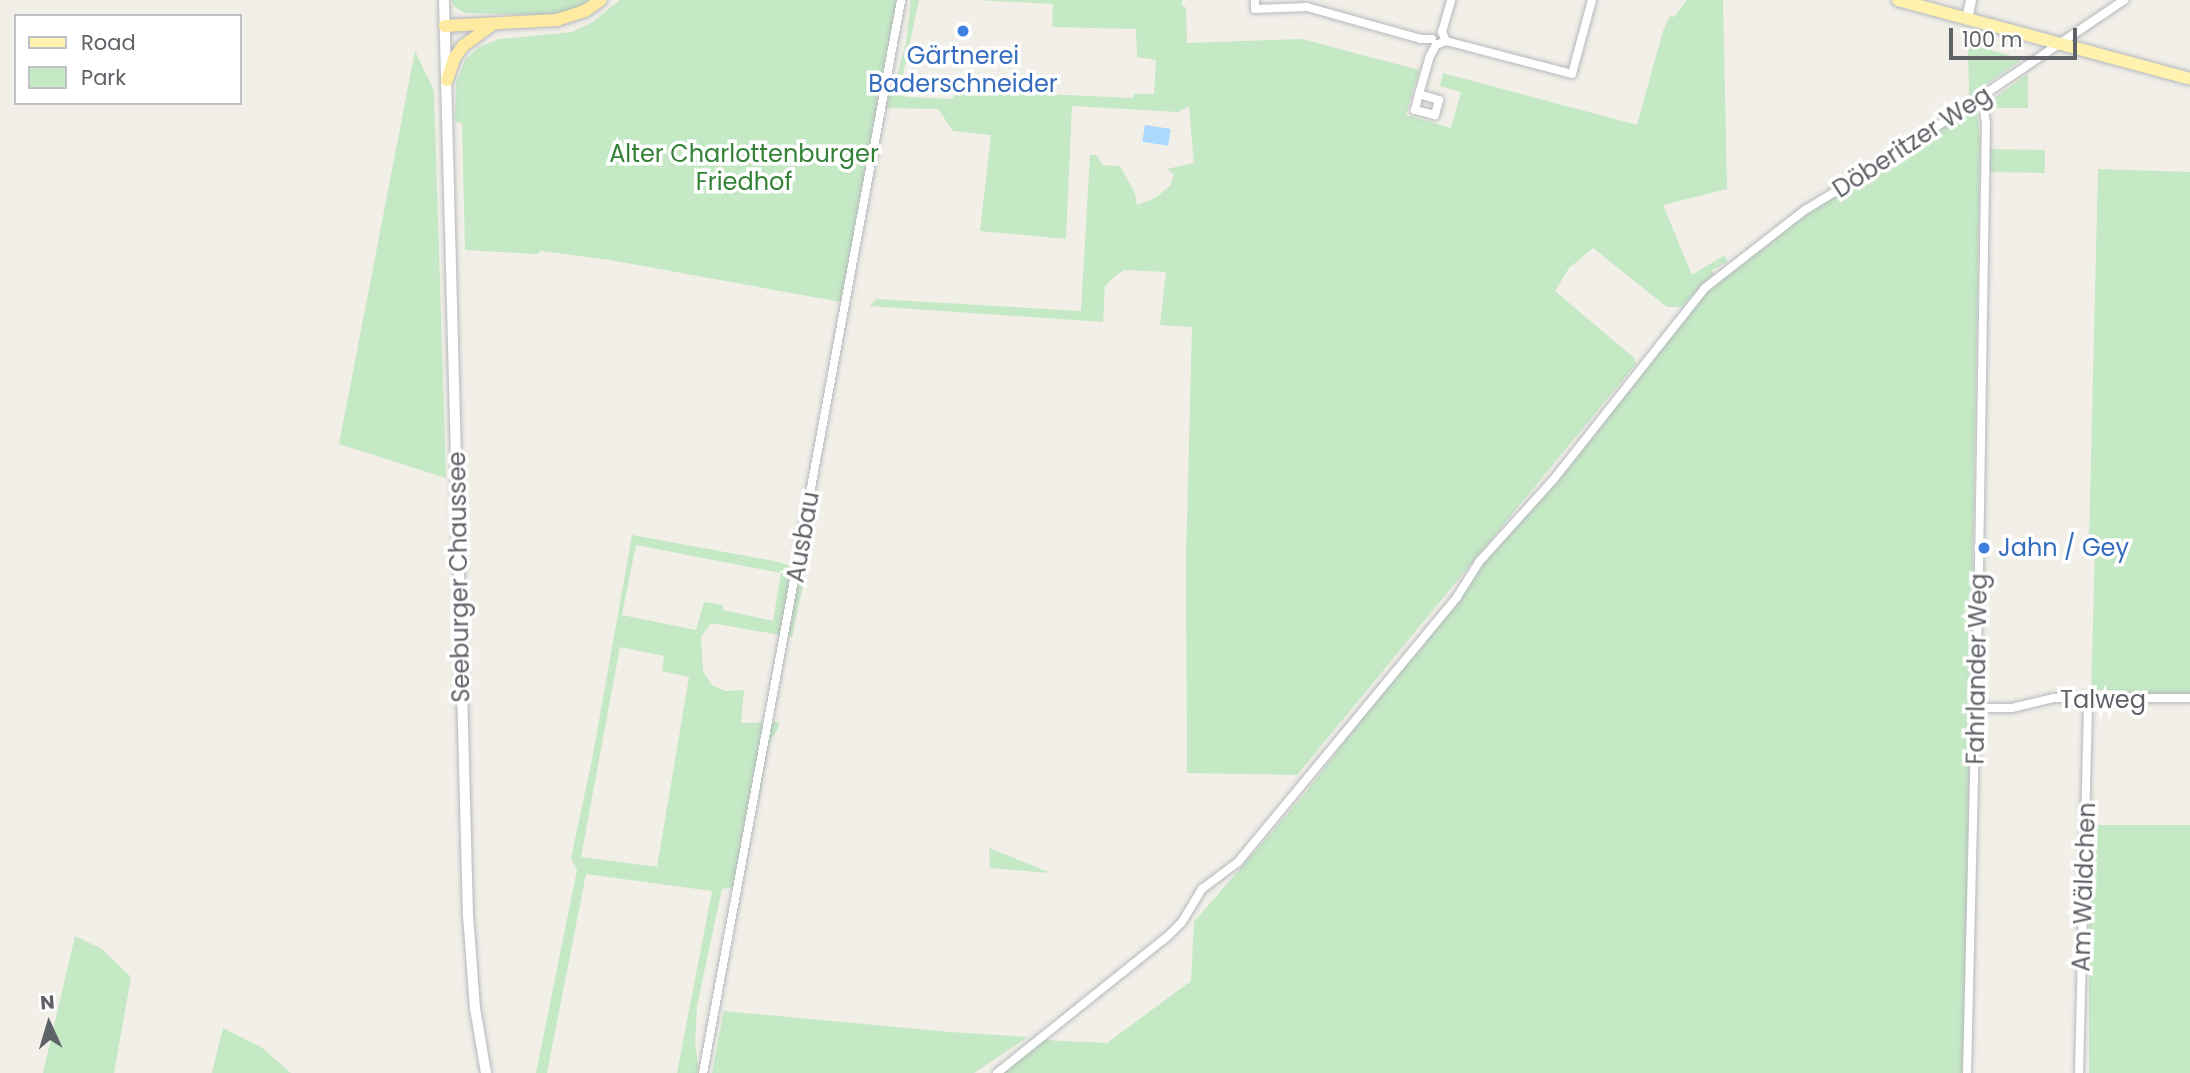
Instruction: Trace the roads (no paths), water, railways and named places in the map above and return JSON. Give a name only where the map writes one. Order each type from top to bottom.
[{"type":"highway","points":[[445,26],[571,17],[601,0]]},
{"type":"highway","points":[[447,80],[455,57],[463,46],[482,30],[502,24]]},
{"type":"main road","name":"Seeburger Chaussee","points":[[444,0],[468,915],[475,1008],[486,1073]]},
{"type":"main road","points":[[1898,0],[2190,79]]},
{"type":"main road","points":[[1967,19],[1972,0]]},
{"type":"street","name":"Ausbau","points":[[704,1073],[901,0]]},
{"type":"street","points":[[1255,0],[1255,9],[1307,8],[1421,39],[1446,41],[1572,74],[1592,0]]},
{"type":"street","points":[[1446,41],[1442,32],[1451,0]]},
{"type":"street","name":"Döberitzer Weg","points":[[997,1073],[1167,937],[1182,922],[1202,889],[1238,862],[1297,794],[1457,597],[1479,562],[1554,479],[1704,288],[1805,209],[1856,180],[2124,0]]},
{"type":"street","points":[[1419,94],[1435,33],[1442,32]]},
{"type":"street","name":"Fahrlander Weg","points":[[1967,1073],[1973,897],[1986,124],[1982,97]]},
{"type":"street","name":"Talweg","points":[[1975,708],[2012,708],[2053,698],[2190,698]]},
{"type":"street","name":"Am Wäldchen","points":[[2080,1073],[2088,700]]},
{"type":"water","points":[[1145,125],[1171,129],[1168,146],[1142,142]]},
{"type":"place","name":"Gärtnerei Baderschneider","points":[[963,31]]},
{"type":"place","name":"Jahn / Gey","points":[[1984,548]]},
{"type":"park label","name":"Alter Charlottenburger Friedhof","points":[[744,168]]}]
